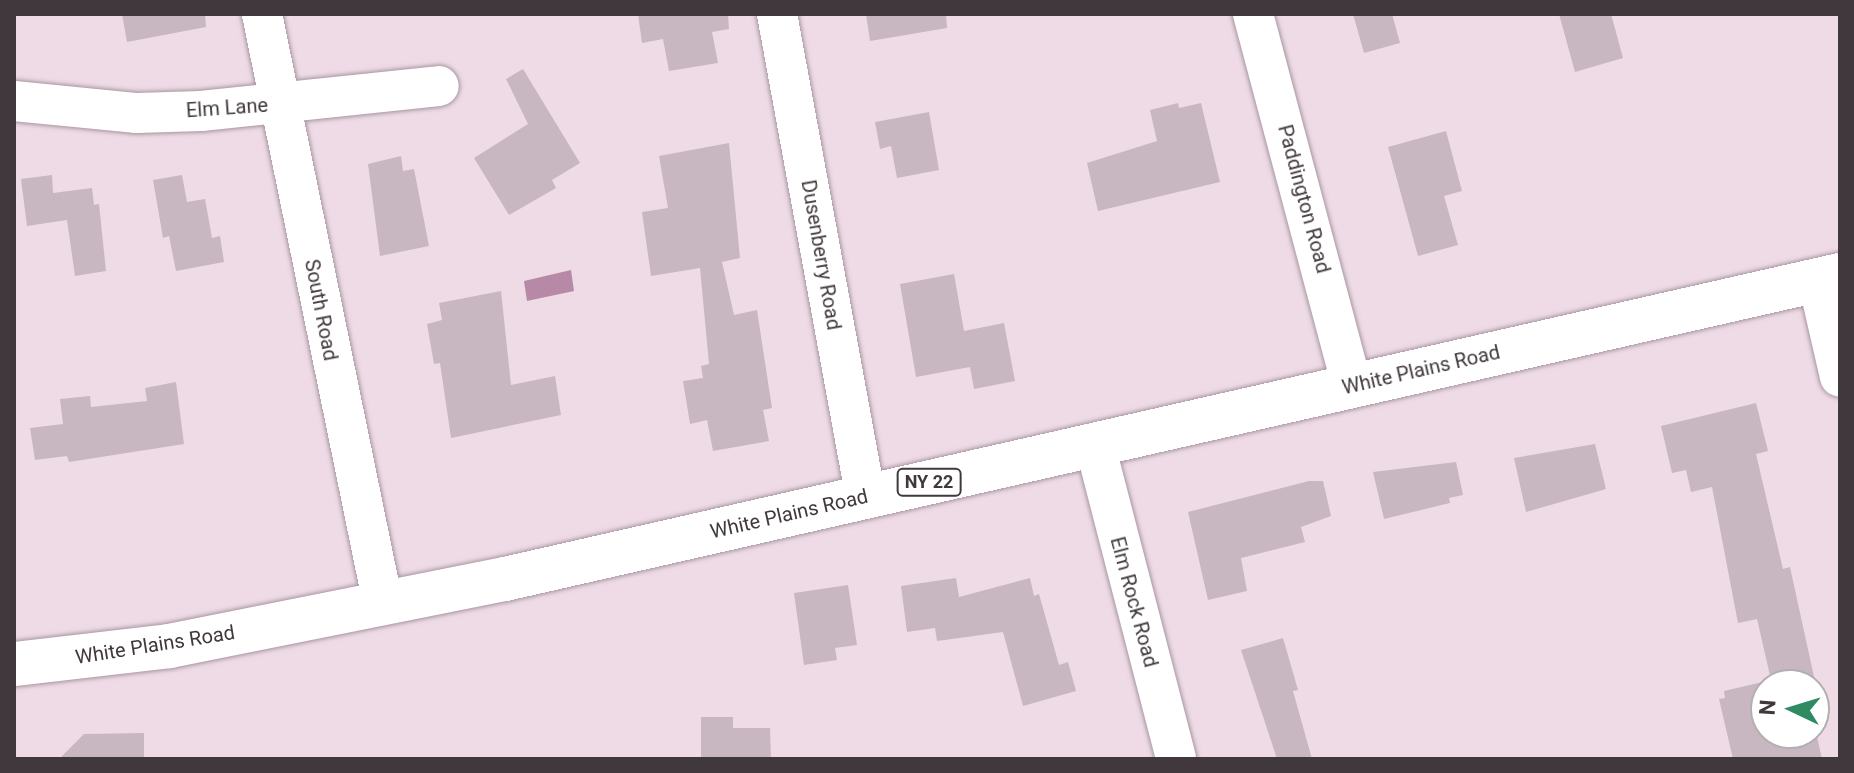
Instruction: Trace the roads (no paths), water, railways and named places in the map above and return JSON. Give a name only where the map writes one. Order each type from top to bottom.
[{"type":"main road","name":"White Plains Road","points":[[14,664],[169,646],[383,604],[1829,278]]},
{"type":"street","name":"South Road","points":[[262,14],[383,604]]},
{"type":"street","name":"Dusenberry Road","points":[[777,14],[866,497]]},
{"type":"street","name":"Paddington Road","points":[[1253,14],[1352,385]]},
{"type":"street","name":"Elm Lane","points":[[14,101],[137,113],[280,104],[439,86]]},
{"type":"street","points":[[1829,278],[1840,377]]},
{"type":"street","name":"Elm Rock Road","points":[[1095,445],[1176,759]]}]
